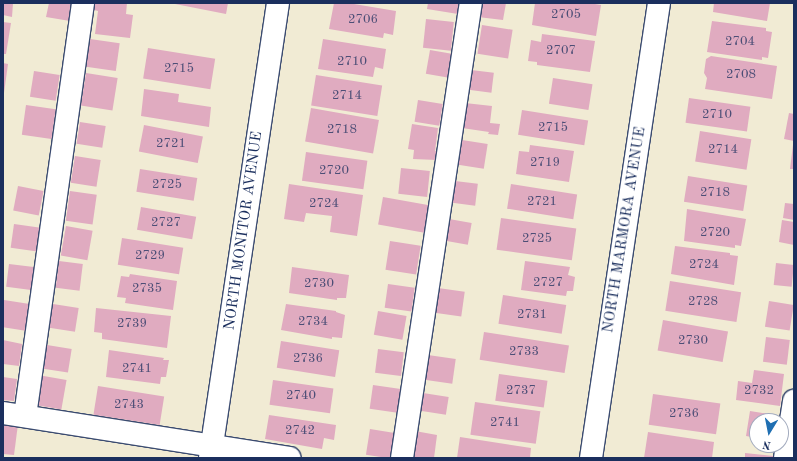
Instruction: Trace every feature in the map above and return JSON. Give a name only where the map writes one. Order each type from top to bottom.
[{"type":"street","points":[[25,416],[82,3]]},
{"type":"street","name":"NORTH MONITOR AVENUE","points":[[211,452],[278,3]]},
{"type":"street","points":[[402,458],[470,3]]},
{"type":"street","name":"NORTH MARMORA AVENUE","points":[[591,458],[659,3]]},
{"type":"street","points":[[786,458],[794,401]]},
{"type":"street","points":[[3,413],[211,452],[289,458]]},
{"type":"building","points":[[3,3],[13,3],[12,17],[3,15]]},
{"type":"building","points":[[49,3],[73,3],[70,21],[46,17]]},
{"type":"building","points":[[95,3],[127,3],[126,14],[133,15],[130,38],[95,34],[98,11],[94,10]]},
{"type":"building","points":[[170,3],[228,3],[226,14]]},
{"type":"building","points":[[334,3],[348,3],[396,11],[393,35],[384,33],[383,38],[329,29]]},
{"type":"building","points":[[428,3],[460,3],[458,14],[427,9]]},
{"type":"building","points":[[480,3],[506,3],[503,20],[478,17]]},
{"type":"building","points":[[535,3],[589,3],[601,5],[596,36],[532,25]]},
{"type":"building","points":[[714,3],[770,3],[767,21],[713,12]]},
{"type":"building","points":[[426,19],[454,22],[451,51],[423,48]]},
{"type":"building","points":[[712,21],[766,28],[766,31],[772,32],[768,58],[762,57],[762,60],[707,52]]},
{"type":"building","points":[[3,22],[11,23],[6,54],[3,54]]},
{"type":"building","points":[[482,25],[513,30],[508,58],[477,54]]},
{"type":"building","points":[[542,34],[595,41],[590,72],[537,65],[537,62],[528,61],[531,40],[541,42]]},
{"type":"building","points":[[90,39],[120,43],[116,71],[86,67]]},
{"type":"building","points":[[323,39],[386,49],[383,69],[375,67],[373,77],[318,69]]},
{"type":"building","points":[[148,48],[215,59],[210,89],[143,79]]},
{"type":"building","points":[[430,50],[452,54],[447,77],[426,74]]},
{"type":"building","points":[[711,56],[777,66],[772,99],[705,89],[707,78],[704,73],[706,59]]},
{"type":"building","points":[[3,63],[8,64],[4,93],[3,93]]},
{"type":"building","points":[[471,70],[494,73],[491,93],[469,90]]},
{"type":"building","points":[[34,71],[60,75],[56,101],[30,97]]},
{"type":"building","points":[[86,73],[118,78],[112,111],[81,106]]},
{"type":"building","points":[[316,75],[382,85],[377,116],[311,106]]},
{"type":"building","points":[[553,78],[593,84],[588,110],[549,104]]},
{"type":"building","points":[[144,89],[179,94],[178,102],[211,107],[209,127],[141,116]]},
{"type":"building","points":[[689,98],[750,107],[747,131],[686,123]]},
{"type":"building","points":[[418,100],[443,104],[439,126],[415,122]]},
{"type":"building","points":[[465,103],[492,106],[490,123],[500,124],[498,135],[488,134],[489,132],[462,128]]},
{"type":"building","points":[[26,105],[56,109],[52,139],[22,135]]},
{"type":"building","points":[[311,108],[379,120],[373,153],[305,141]]},
{"type":"building","points":[[522,110],[588,120],[584,145],[518,135]]},
{"type":"building","points":[[789,113],[794,114],[794,141],[784,139]]},
{"type":"building","points":[[80,122],[106,126],[102,148],[77,144]]},
{"type":"building","points":[[412,124],[438,128],[435,151],[438,152],[437,160],[413,159],[414,150],[408,149]]},
{"type":"building","points":[[144,125],[203,136],[198,163],[139,152]]},
{"type":"building","points":[[700,131],[751,139],[747,170],[695,162]]},
{"type":"building","points":[[462,140],[488,144],[484,169],[458,165]]},
{"type":"building","points":[[530,145],[574,151],[569,182],[516,174],[519,151],[529,152]]},
{"type":"building","points":[[793,145],[794,169],[790,169]]},
{"type":"building","points":[[306,152],[367,161],[363,189],[302,181]]},
{"type":"building","points":[[75,156],[101,160],[96,187],[71,183]]},
{"type":"building","points":[[401,168],[430,171],[427,197],[398,194]]},
{"type":"building","points":[[140,169],[197,178],[194,201],[136,192]]},
{"type":"building","points":[[688,176],[747,185],[743,211],[684,202]]},
{"type":"building","points":[[455,181],[478,184],[475,206],[452,203]]},
{"type":"building","points":[[289,184],[363,195],[357,236],[330,232],[332,216],[306,213],[304,222],[284,219]]},
{"type":"building","points":[[511,184],[577,194],[573,219],[507,209]]},
{"type":"building","points":[[18,186],[44,191],[39,216],[13,211]]},
{"type":"building","points":[[70,191],[97,195],[93,224],[66,221]]},
{"type":"building","points":[[383,197],[429,205],[424,233],[378,225]]},
{"type":"building","points":[[785,203],[794,204],[794,220],[783,218]]},
{"type":"building","points":[[141,207],[196,217],[192,239],[137,230]]},
{"type":"building","points":[[687,209],[746,219],[741,246],[735,245],[735,248],[684,241]]},
{"type":"building","points":[[501,218],[576,229],[572,260],[497,250]]},
{"type":"building","points":[[449,219],[472,223],[468,245],[445,241]]},
{"type":"building","points":[[782,220],[794,222],[794,245],[779,242]]},
{"type":"building","points":[[14,224],[41,228],[37,252],[11,248]]},
{"type":"building","points":[[66,226],[93,231],[87,260],[61,256]]},
{"type":"building","points":[[122,238],[183,248],[179,274],[118,265]]},
{"type":"building","points":[[390,241],[421,246],[416,274],[385,270]]},
{"type":"building","points":[[675,246],[730,253],[730,255],[738,256],[734,285],[671,274]]},
{"type":"building","points":[[59,261],[83,264],[80,291],[56,288]]},
{"type":"building","points":[[525,261],[570,267],[568,275],[575,277],[573,291],[567,291],[566,296],[521,290]]},
{"type":"building","points":[[776,263],[794,265],[792,287],[774,285]]},
{"type":"building","points":[[9,264],[34,267],[31,290],[6,287]]},
{"type":"building","points":[[292,267],[349,275],[346,298],[337,298],[337,300],[289,293]]},
{"type":"building","points":[[130,274],[177,281],[173,310],[125,303],[126,298],[117,297],[121,276],[129,277]]},
{"type":"building","points":[[670,281],[741,292],[736,322],[665,311]]},
{"type":"building","points":[[388,284],[415,288],[411,312],[385,308]]},
{"type":"building","points":[[438,288],[465,292],[461,317],[435,313]]},
{"type":"building","points":[[503,295],[566,305],[562,334],[498,324]]},
{"type":"building","points":[[4,300],[30,304],[25,331],[3,327]]},
{"type":"building","points":[[769,301],[794,305],[790,331],[765,327]]},
{"type":"building","points":[[53,304],[79,308],[75,332],[49,328]]},
{"type":"building","points":[[286,304],[336,311],[345,315],[342,338],[332,337],[332,339],[281,330]]},
{"type":"building","points":[[96,308],[171,316],[167,348],[102,339],[102,333],[94,332]]},
{"type":"building","points":[[378,311],[407,316],[402,340],[374,335]]},
{"type":"building","points":[[663,320],[728,331],[723,362],[658,351]]},
{"type":"building","points":[[484,332],[569,345],[565,373],[480,360]]},
{"type":"building","points":[[766,337],[790,340],[787,365],[763,362]]},
{"type":"building","points":[[3,340],[22,344],[19,366],[3,364]]},
{"type":"building","points":[[281,341],[339,350],[335,377],[277,368]]},
{"type":"building","points":[[47,345],[72,349],[68,373],[43,369]]},
{"type":"building","points":[[378,349],[404,352],[401,376],[375,373]]},
{"type":"building","points":[[109,350],[169,360],[166,377],[161,377],[160,384],[106,377]]},
{"type":"building","points":[[428,355],[456,359],[452,384],[425,380]]},
{"type":"building","points":[[754,370],[784,374],[780,406],[736,400],[738,381],[752,383]]},
{"type":"building","points":[[499,374],[548,381],[544,408],[495,401]]},
{"type":"building","points":[[38,375],[67,380],[61,410],[33,405]]},
{"type":"building","points":[[3,377],[17,379],[14,401],[3,400]]},
{"type":"building","points":[[273,380],[333,388],[330,413],[270,405]]},
{"type":"building","points":[[373,385],[401,389],[397,413],[370,409]]},
{"type":"building","points":[[98,386],[164,396],[160,425],[93,415]]},
{"type":"building","points":[[423,393],[449,397],[446,415],[420,411]]},
{"type":"building","points":[[653,394],[720,403],[716,434],[649,425]]},
{"type":"building","points":[[475,402],[540,411],[536,444],[470,435]]},
{"type":"building","points":[[750,411],[763,413],[750,413]]},
{"type":"building","points":[[269,415],[336,425],[334,440],[324,438],[322,449],[265,439]]},
{"type":"building","points":[[749,417],[749,437],[746,436]]},
{"type":"building","points":[[3,422],[18,424],[14,455],[3,454]]},
{"type":"building","points":[[370,429],[395,433],[391,458],[366,455]]},
{"type":"building","points":[[415,431],[437,435],[434,458],[412,458]]},
{"type":"building","points":[[648,432],[714,442],[712,458],[644,458]]},
{"type":"building","points":[[460,437],[531,448],[530,458],[457,458]]},
{"type":"building","points":[[745,453],[773,456],[773,458],[745,458]]}]
